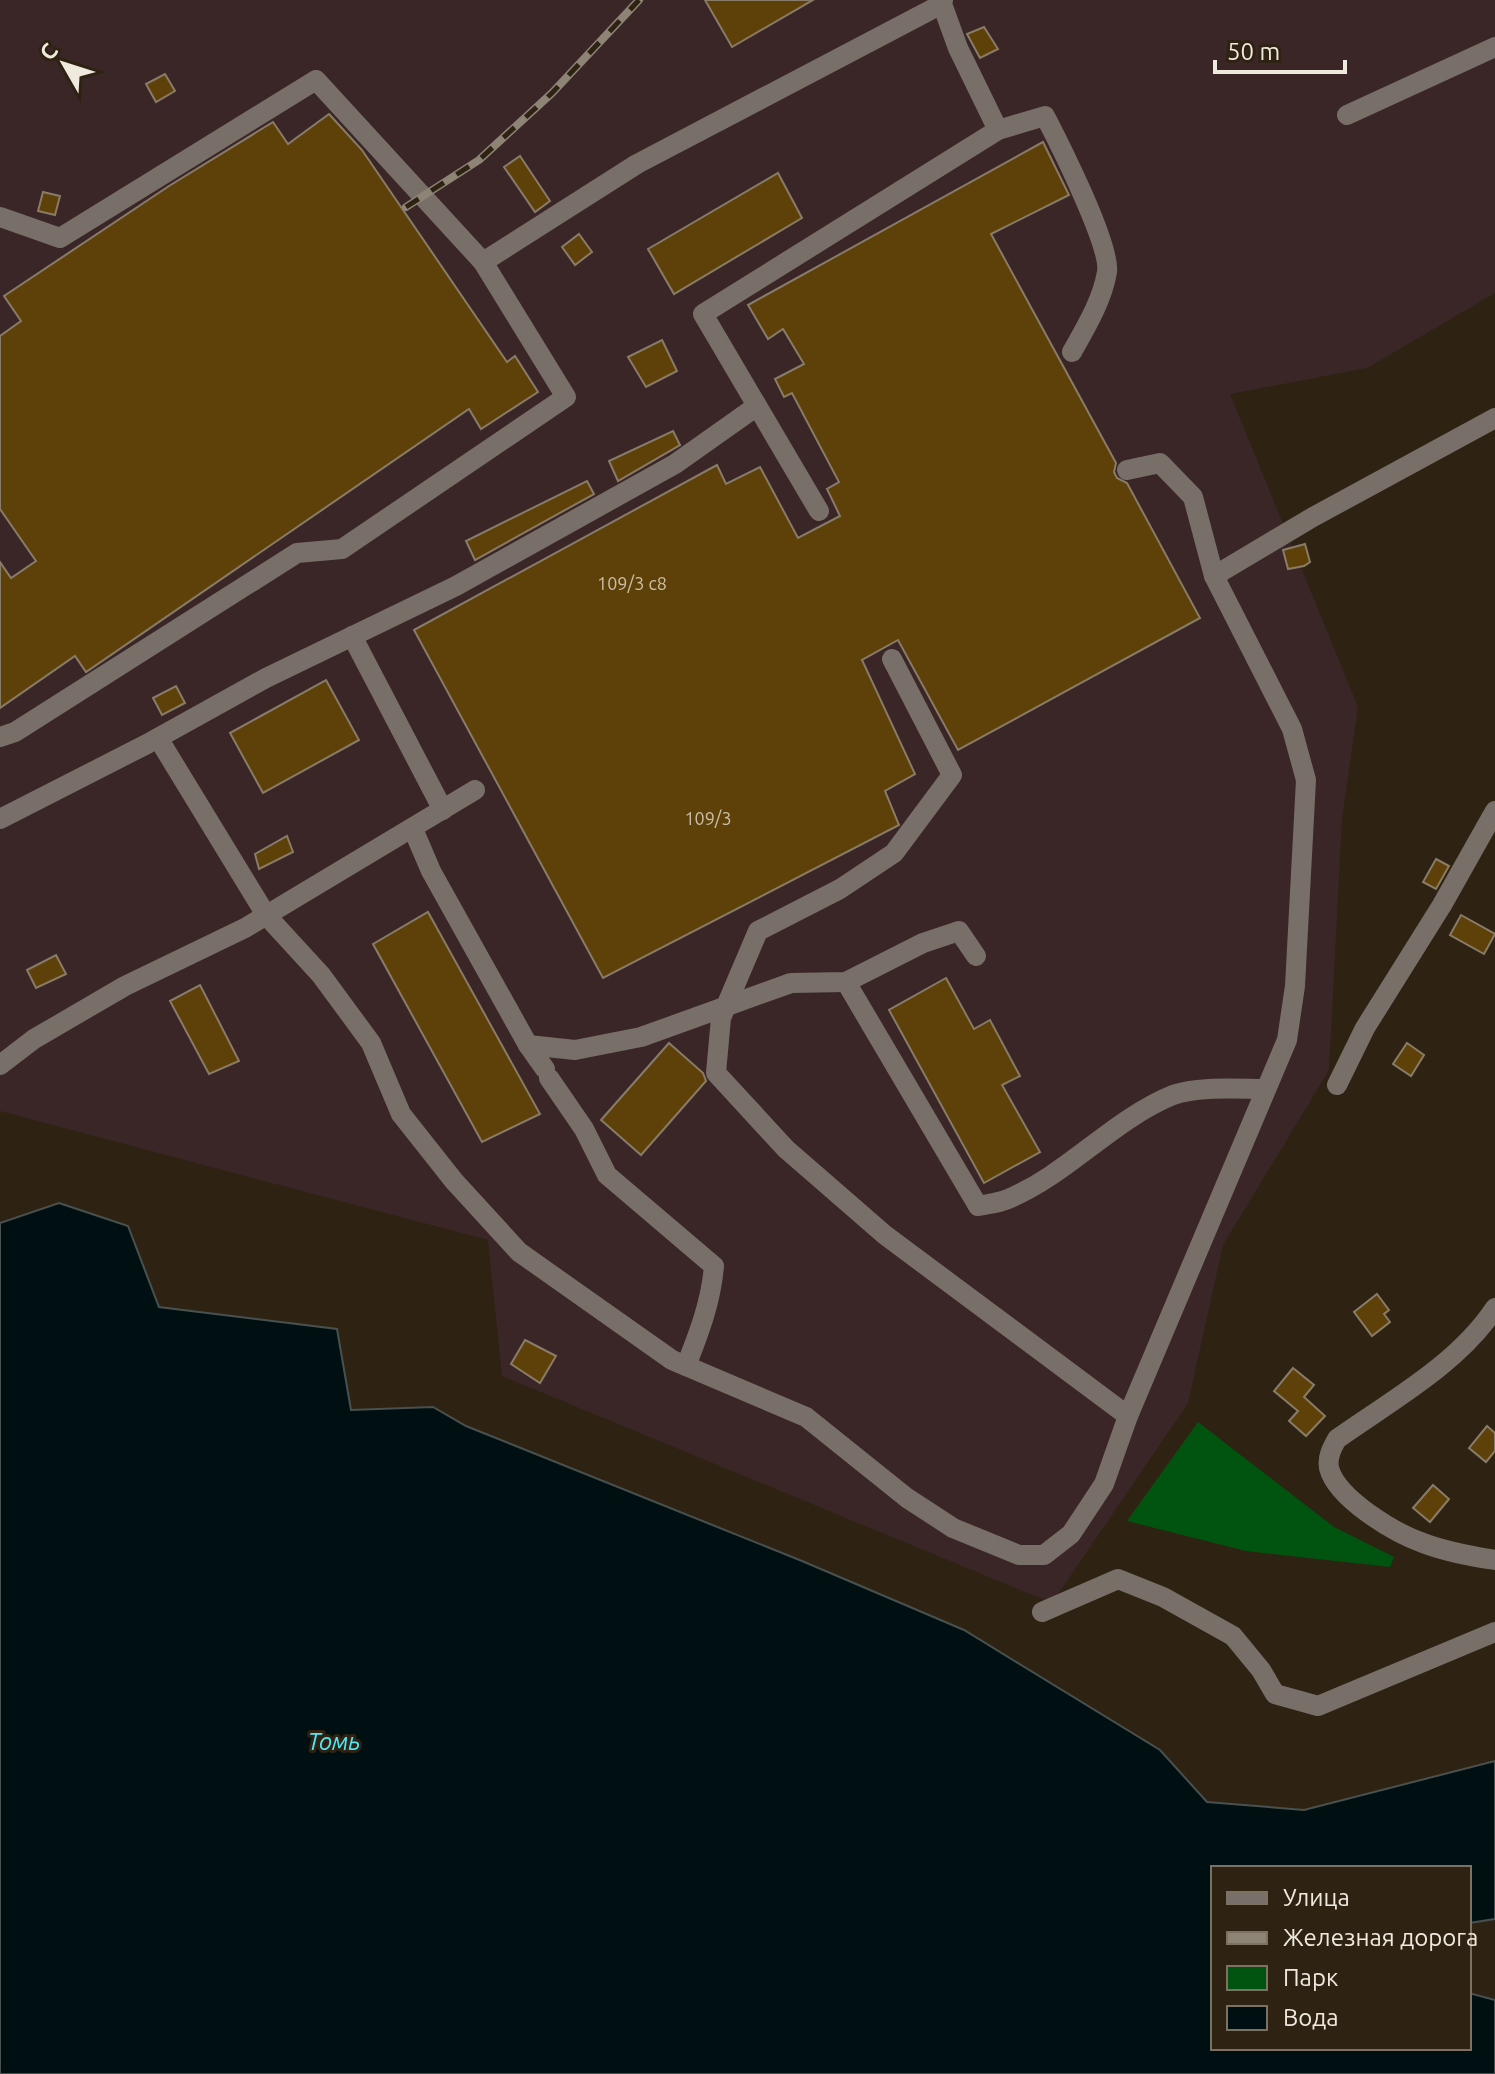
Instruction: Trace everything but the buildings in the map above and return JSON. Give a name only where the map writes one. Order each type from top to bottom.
[{"type":"street","points":[[483,262],[637,164],[942,2],[958,48],[998,130]]},
{"type":"street","points":[[1347,115],[1495,47]]},
{"type":"street","points":[[0,217],[60,238],[316,80],[483,262],[566,397],[342,549],[297,553],[15,732],[0,737]]},
{"type":"street","points":[[819,511],[703,314],[998,130],[1045,116],[1066,156],[1100,238],[1108,269],[1099,302],[1072,352]]},
{"type":"street","points":[[0,819],[158,738],[266,678],[456,586],[675,464],[757,406]]},
{"type":"street","points":[[1214,576],[1313,517],[1495,418]]},
{"type":"street","points":[[158,738],[266,915],[321,975],[371,1043],[401,1114],[454,1181],[519,1252],[672,1360],[806,1417],[907,1498],[953,1528],[1019,1555],[1044,1555],[1071,1534],[1104,1484],[1128,1416],[1287,1040],[1295,986],[1306,780],[1292,729],[1214,576],[1193,497],[1160,463],[1127,470]]},
{"type":"street","points":[[352,636],[443,810]]},
{"type":"street","points":[[892,659],[952,775],[894,853],[840,889],[758,931],[721,1018],[716,1073],[786,1149],[885,1235],[1128,1416]]},
{"type":"street","points":[[0,1065],[34,1039],[125,986],[245,928],[475,790]]},
{"type":"street","points":[[1337,1085],[1365,1028],[1442,905],[1495,811]]},
{"type":"street","points":[[413,829],[431,871],[528,1045],[584,1129],[607,1175],[714,1266],[712,1290],[703,1324],[686,1366]]},
{"type":"street","points":[[528,1045],[575,1050],[641,1037],[791,983],[846,982],[923,943],[959,931],[976,956]]},
{"type":"street","points":[[846,982],[978,1206],[1007,1200],[1070,1163],[1121,1123],[1175,1094],[1264,1089]]},
{"type":"street","points":[[1495,1308],[1476,1335],[1422,1379],[1337,1439],[1330,1452],[1329,1468],[1342,1491],[1384,1523],[1421,1543],[1460,1555],[1495,1560]]},
{"type":"street","points":[[1042,1612],[1118,1579],[1163,1597],[1233,1636],[1261,1670],[1275,1694],[1318,1706],[1495,1632]]},
{"type":"shaded area","points":[[0,0],[1495,0],[1495,293],[1367,368],[1230,394],[1358,707],[1342,818],[1329,1070],[1223,1245],[1188,1403],[1052,1603],[502,1376],[488,1240],[0,1111]]},
{"type":"green space","points":[[1198,1422],[1334,1527],[1394,1557],[1390,1567],[1246,1551],[1127,1521]]},
{"type":"water","name":"Томь","points":[[59,1203],[128,1226],[159,1307],[337,1329],[351,1410],[433,1407],[466,1426],[802,1561],[964,1630],[1160,1750],[1207,1802],[1304,1810],[1495,1761],[1495,1919],[1471,1923],[1471,1866],[1211,1866],[1211,2050],[1471,2050],[1471,1994],[1495,2000],[1495,2074],[0,2074],[0,1223]]},
{"type":"railway","points":[[406,207],[479,160],[552,93],[639,0]]}]
